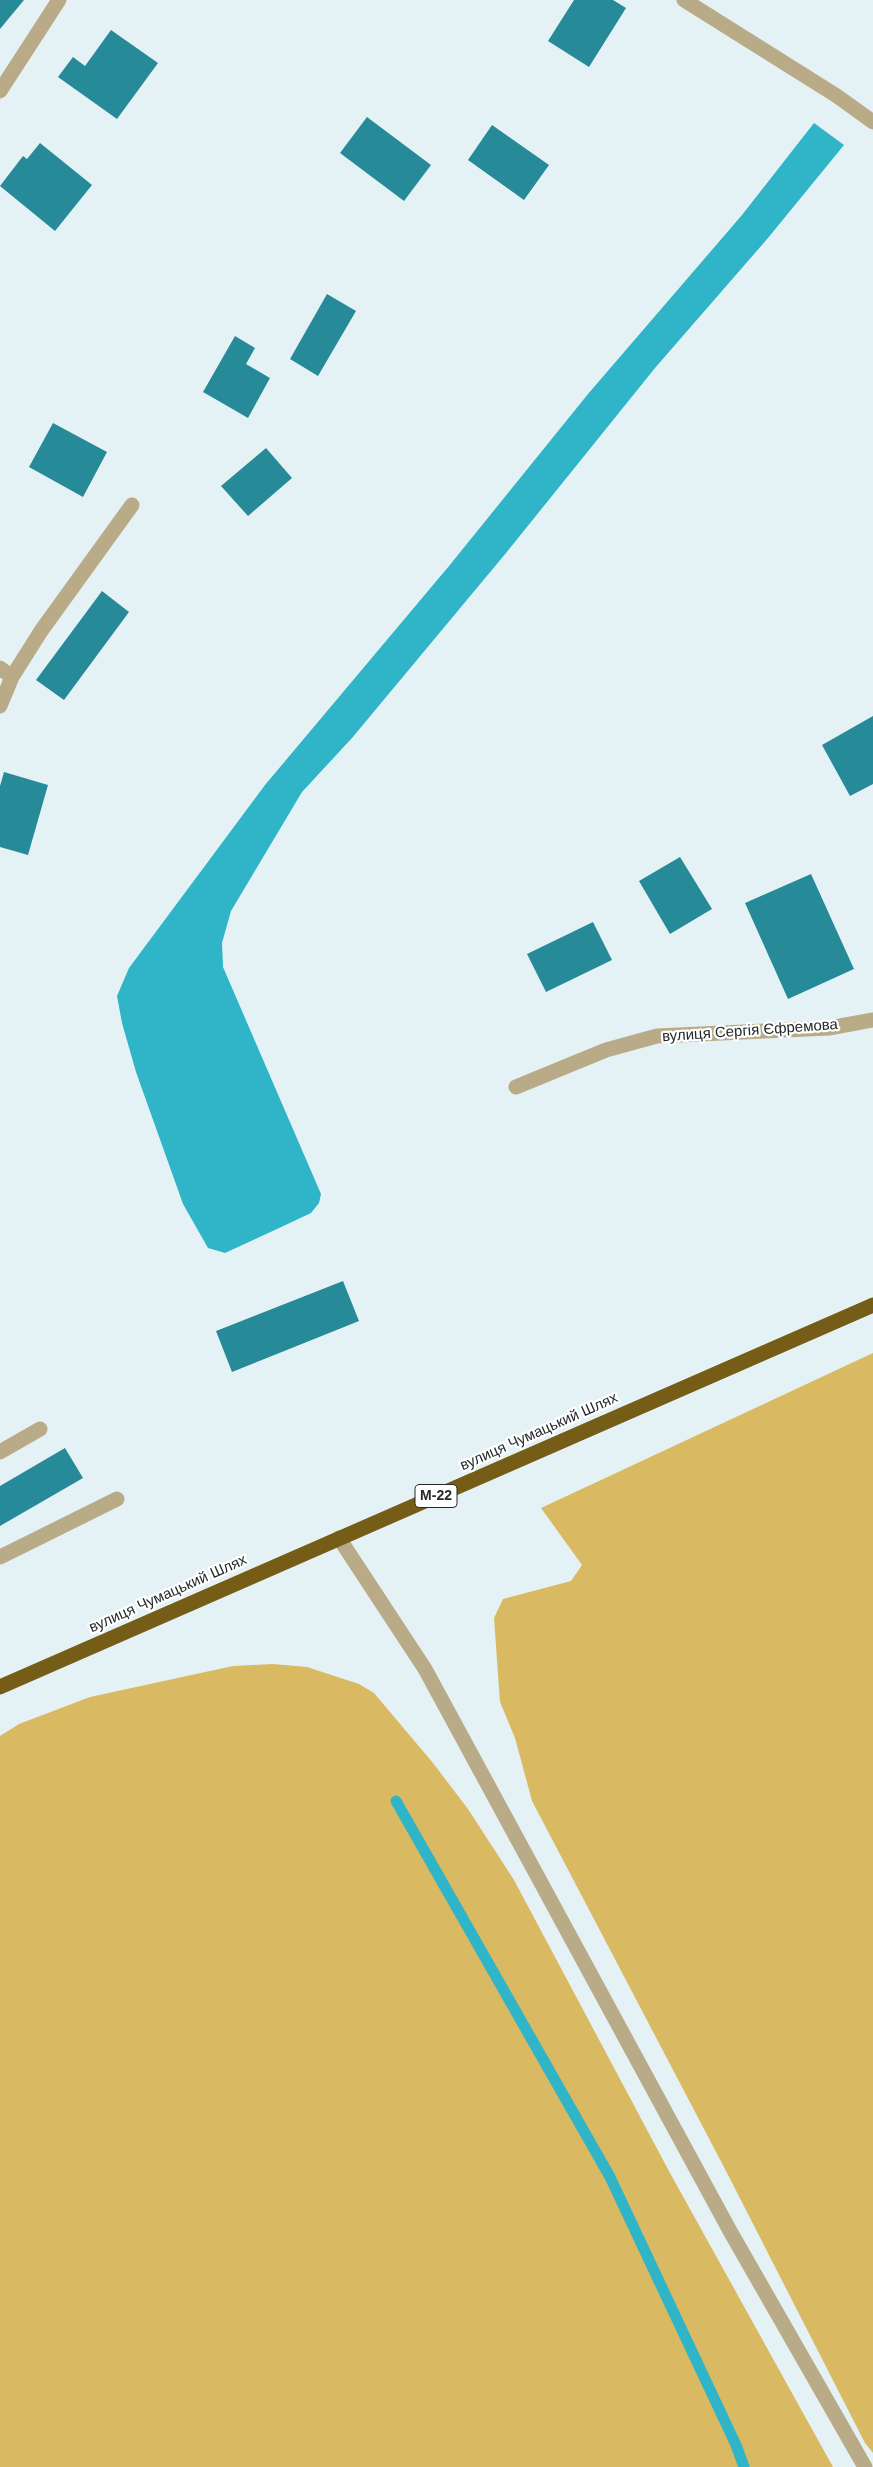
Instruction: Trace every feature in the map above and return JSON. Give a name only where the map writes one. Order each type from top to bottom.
[{"type":"highway","name":"вулиця Чумацький Шлях","points":[[0,1687],[873,1305]]},
{"type":"street","points":[[0,91],[59,0]]},
{"type":"street","points":[[684,0],[837,96],[873,122]]},
{"type":"street","points":[[0,706],[12,677],[41,631],[132,505]]},
{"type":"street","points":[[0,668],[12,677]]},
{"type":"street","name":"вулиця Сергія Єфремова","points":[[516,1088],[598,1052],[657,1036],[829,1028],[873,1020]]},
{"type":"street","points":[[0,1452],[40,1429]]},
{"type":"street","points":[[0,1557],[116,1499]]},
{"type":"street","points":[[339,1538],[425,1669],[730,2231],[865,2467]]},
{"type":"shaded area","points":[[873,1353],[873,2453],[865,2443],[726,2171],[532,1801],[515,1738],[500,1702],[494,1618],[503,1599],[571,1581],[582,1565],[541,1508]]},
{"type":"shaded area","points":[[273,1664],[307,1667],[359,1684],[374,1693],[433,1763],[468,1809],[514,1880],[670,2173],[833,2467],[0,2467],[0,1736],[19,1724],[90,1697],[233,1666]]},
{"type":"water","points":[[814,123],[844,145],[768,238],[655,368],[506,553],[352,738],[302,792],[231,911],[222,943],[223,967],[321,1194],[319,1203],[311,1213],[225,1253],[208,1248],[183,1204],[136,1072],[122,1023],[117,996],[129,968],[265,785],[449,566],[588,394],[742,215]]},
{"type":"building","points":[[0,0],[24,0],[0,29]]},
{"type":"building","points":[[574,0],[613,0],[626,8],[589,67],[548,41]]},
{"type":"building","points":[[111,30],[158,63],[117,119],[58,77],[73,57],[85,66]]},
{"type":"building","points":[[367,117],[431,165],[404,201],[340,153]]},
{"type":"building","points":[[492,125],[549,165],[524,200],[468,160]]},
{"type":"building","points":[[40,143],[92,185],[55,231],[0,186],[23,156],[27,159]]},
{"type":"building","points":[[327,294],[356,311],[318,376],[290,359]]},
{"type":"building","points":[[235,336],[255,348],[246,364],[270,378],[248,418],[203,392]]},
{"type":"building","points":[[53,423],[107,452],[83,497],[29,467]]},
{"type":"building","points":[[266,448],[292,478],[248,516],[221,486]]},
{"type":"building","points":[[102,591],[129,612],[64,700],[36,680]]},
{"type":"building","points":[[873,716],[873,784],[850,796],[822,745]]},
{"type":"building","points":[[4,772],[48,785],[28,855],[0,847],[0,786]]},
{"type":"building","points":[[680,857],[712,909],[670,934],[639,881]]},
{"type":"building","points":[[811,874],[854,969],[788,999],[745,903]]},
{"type":"building","points":[[593,922],[612,960],[546,992],[527,954]]},
{"type":"building","points":[[343,1281],[359,1321],[232,1372],[216,1331]]},
{"type":"building","points":[[65,1448],[83,1478],[0,1526],[0,1486]]},
{"type":"waterway","points":[[396,1801],[610,2177],[736,2445],[744,2467]]}]
